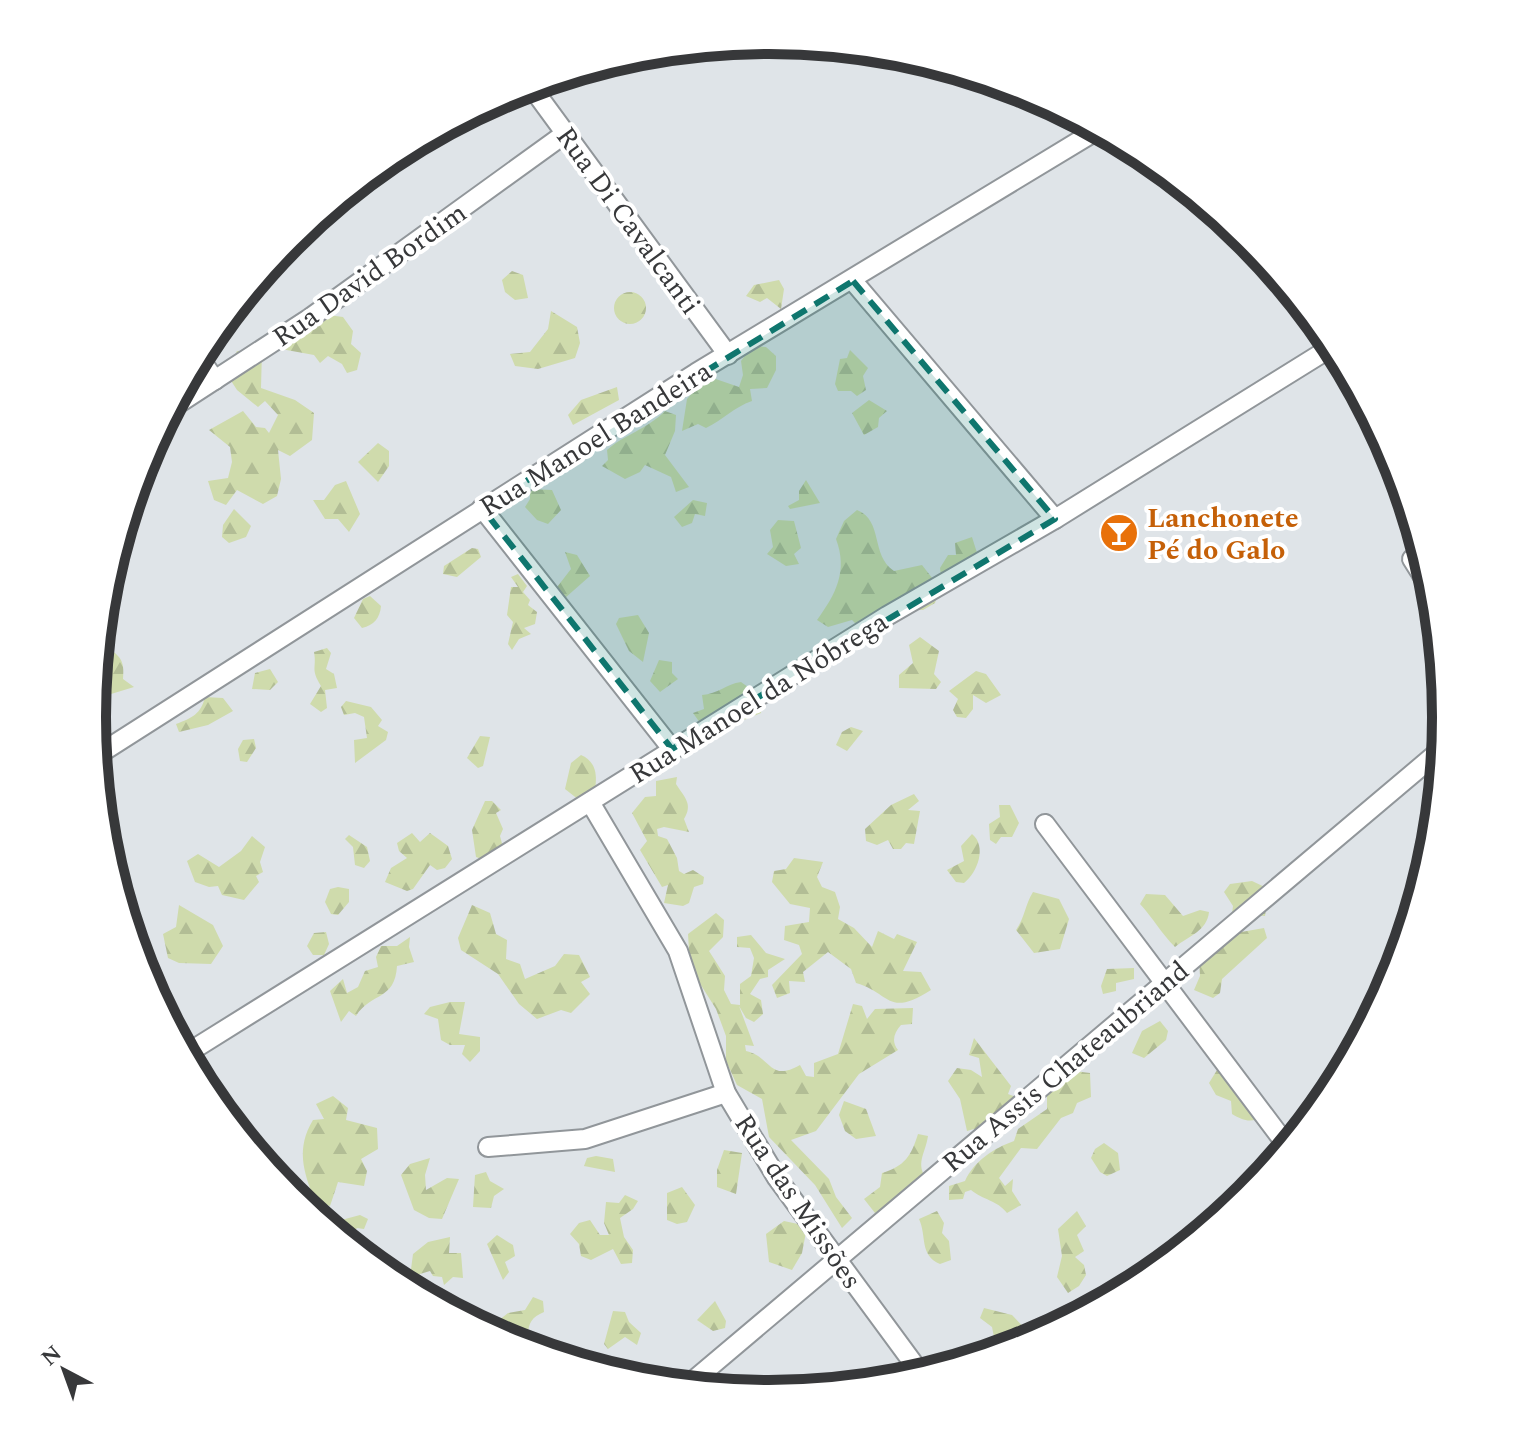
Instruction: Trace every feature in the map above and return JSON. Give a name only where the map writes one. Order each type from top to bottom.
[{"type":"street","name":"Rua Di Cavalcanti","points":[[538,96],[728,355]]},
{"type":"street","name":"Rua David Bordim","points":[[189,397],[310,318],[566,133]]},
{"type":"street","name":"Rua Manoel Bandeira","points":[[107,749],[482,508],[1088,136]]},
{"type":"street","points":[[853,281],[1055,519]]},
{"type":"street","name":"Rua Manoel da Nóbrega","points":[[195,1048],[672,749],[1055,519],[1323,352]]},
{"type":"street","points":[[206,368],[215,380]]},
{"type":"street","points":[[482,508],[672,749]]},
{"type":"street","name":"Rua Assis Chateaubriand","points":[[699,1376],[1431,758]]},
{"type":"street","name":"Rua das Missões","points":[[590,802],[678,951],[726,1093],[777,1178],[914,1364]]},
{"type":"street","points":[[1045,824],[1281,1138]]},
{"type":"street","points":[[488,1147],[585,1139],[726,1093]]},
{"type":"highlighted area","points":[[853,281],[1055,519],[672,749],[482,508]]},
{"type":"green space","points":[[512,271],[523,275],[528,298],[515,300],[505,292],[502,280]]},
{"type":"green space","points":[[779,280],[784,289],[781,309],[767,298],[760,302],[746,296],[754,285]]},
{"type":"green space","points":[[630,292],[642,296],[646,308],[642,320],[630,324],[618,320],[614,308],[618,296]]},
{"type":"green space","points":[[551,311],[577,327],[580,343],[575,358],[538,369],[515,366],[510,354],[530,352],[548,329]]},
{"type":"green space","points":[[328,315],[343,317],[353,331],[351,344],[361,353],[357,370],[347,373],[342,364],[328,356],[320,363],[314,355],[281,349],[282,336]]},
{"type":"green space","points":[[752,346],[766,347],[776,356],[776,370],[767,388],[750,389],[752,401],[706,428],[698,424],[682,431],[687,399],[707,376],[739,387],[743,375],[741,361]]},
{"type":"green space","points":[[262,350],[261,388],[295,400],[314,413],[312,440],[290,456],[278,450],[281,479],[277,496],[263,504],[237,490],[226,505],[214,500],[208,481],[228,478],[232,462],[230,447],[209,430],[243,411],[256,427],[265,428],[269,433],[278,415],[265,401],[258,407],[237,390],[226,373],[237,351]]},
{"type":"green space","points":[[850,350],[868,368],[863,376],[866,390],[857,396],[851,391],[838,391],[835,384],[840,359],[847,358]]},
{"type":"green space","points":[[617,387],[619,400],[573,425],[568,415],[581,400]]},
{"type":"green space","points":[[869,400],[887,411],[879,418],[878,427],[864,435],[852,413]]},
{"type":"green space","points":[[665,411],[676,415],[675,431],[665,455],[689,487],[676,492],[671,477],[645,465],[640,472],[625,479],[602,466],[608,460],[607,450]]},
{"type":"green space","points":[[378,443],[389,451],[389,466],[378,482],[358,462]]},
{"type":"green space","points":[[806,480],[820,503],[790,509],[788,506],[799,500],[799,491]]},
{"type":"green space","points":[[346,481],[360,514],[349,532],[338,519],[325,519],[313,500],[324,500],[335,485]]},
{"type":"green space","points":[[530,489],[552,490],[561,510],[548,524],[537,520],[525,507],[530,499]]},
{"type":"green space","points":[[693,500],[707,503],[705,516],[695,514],[692,523],[682,527],[674,517]]},
{"type":"green space","points":[[234,509],[251,526],[246,537],[229,543],[222,537],[223,525]]},
{"type":"green space","points":[[857,510],[871,522],[882,556],[894,571],[922,565],[940,588],[935,603],[923,610],[903,610],[863,631],[852,620],[828,627],[817,620],[838,582],[841,562],[836,539],[844,521]]},
{"type":"green space","points":[[778,520],[794,521],[801,548],[794,554],[799,564],[786,566],[767,554],[773,547],[770,530]]},
{"type":"green space","points":[[972,537],[978,556],[964,561],[954,576],[941,576],[940,568],[948,555],[956,555],[955,543]]},
{"type":"green space","points":[[472,548],[478,549],[481,557],[457,577],[443,574],[444,566]]},
{"type":"green space","points":[[565,552],[577,555],[590,576],[565,598],[554,591],[571,569]]},
{"type":"green space","points":[[518,574],[527,586],[523,592],[530,600],[528,605],[537,612],[535,624],[524,628],[531,634],[519,639],[512,650],[508,644],[513,622],[507,615],[511,587],[518,587],[511,577]]},
{"type":"green space","points":[[370,596],[381,606],[380,610],[376,620],[362,628],[354,618],[363,599]]},
{"type":"green space","points":[[638,615],[649,633],[643,662],[629,651],[616,624],[619,618]]},
{"type":"green space","points":[[920,637],[939,651],[934,674],[941,682],[936,689],[899,688],[899,675],[913,663],[909,645]]},
{"type":"green space","points":[[327,648],[331,653],[326,669],[334,674],[337,688],[325,690],[327,708],[321,712],[310,704],[321,686],[315,672],[314,652]]},
{"type":"green space","points":[[110,650],[118,655],[122,663],[123,679],[134,687],[107,695]]},
{"type":"green space","points":[[659,660],[672,662],[672,673],[678,679],[660,692],[650,681]]},
{"type":"green space","points":[[270,669],[278,682],[270,690],[252,689],[255,673]]},
{"type":"green space","points":[[976,671],[986,674],[1001,695],[986,703],[973,695],[973,709],[966,718],[957,717],[953,710],[958,699],[949,691]]},
{"type":"green space","points":[[741,682],[762,697],[761,713],[739,722],[713,741],[693,713],[704,709],[702,695]]},
{"type":"green space","points":[[205,697],[223,698],[233,711],[208,725],[179,732],[176,724],[195,715]]},
{"type":"green space","points":[[346,701],[371,707],[382,720],[378,726],[388,732],[386,740],[355,763],[354,740],[367,738],[364,717],[355,713],[344,715],[341,707]]},
{"type":"green space","points":[[851,727],[863,731],[847,751],[836,745],[842,732]]},
{"type":"green space","points":[[480,736],[490,737],[483,766],[478,768],[467,758]]},
{"type":"green space","points":[[254,739],[256,748],[247,762],[240,761],[238,749],[243,740]]},
{"type":"green space","points":[[581,755],[593,766],[596,780],[595,791],[579,800],[565,789],[571,763]]},
{"type":"green space","points":[[677,777],[676,784],[688,805],[684,819],[689,832],[664,827],[657,829],[658,836],[667,839],[677,858],[679,871],[684,874],[693,870],[704,877],[703,884],[694,887],[689,903],[683,906],[664,903],[668,885],[662,887],[640,850],[647,841],[632,813],[645,797],[656,796],[656,781]]},
{"type":"green space","points":[[914,794],[919,801],[908,810],[920,811],[914,844],[906,843],[901,849],[893,849],[888,840],[877,845],[866,841],[865,829],[891,805]]},
{"type":"green space","points":[[485,801],[492,801],[501,810],[496,813],[503,829],[500,836],[504,851],[487,861],[476,857],[472,830]]},
{"type":"green space","points":[[999,805],[1010,805],[1019,823],[1012,837],[1001,837],[996,844],[990,840],[989,824],[1000,817]]},
{"type":"green space","points":[[412,833],[420,842],[430,833],[448,846],[452,859],[445,868],[437,870],[430,865],[413,889],[407,891],[385,882],[391,868],[407,858],[399,851],[397,843]]},
{"type":"green space","points":[[972,834],[979,845],[977,866],[964,883],[956,882],[947,870],[964,861],[961,846]]},
{"type":"green space","points":[[349,835],[367,847],[370,861],[364,868],[355,865],[353,847],[345,839]]},
{"type":"green space","points":[[252,836],[265,847],[260,862],[263,872],[256,876],[259,882],[244,900],[222,895],[218,886],[209,887],[195,882],[187,861],[198,854],[219,867],[241,851]]},
{"type":"green space","points":[[794,858],[823,862],[817,877],[822,887],[835,892],[840,907],[838,919],[854,928],[872,947],[878,931],[894,939],[897,934],[917,942],[903,971],[921,972],[931,990],[906,1002],[890,1001],[856,983],[851,969],[828,952],[803,972],[805,982],[789,981],[790,993],[777,998],[772,985],[802,954],[799,945],[784,940],[785,926],[809,922],[810,908],[790,904],[772,882],[774,871],[786,869]]},
{"type":"green space","points":[[1252,881],[1269,889],[1265,916],[1232,914],[1233,906],[1224,892],[1230,884]]},
{"type":"green space","points":[[330,889],[349,889],[349,902],[338,915],[331,914],[325,902]]},
{"type":"green space","points":[[1033,892],[1059,899],[1069,919],[1060,949],[1034,953],[1016,930]]},
{"type":"green space","points":[[1146,894],[1165,895],[1183,916],[1200,910],[1209,912],[1208,919],[1201,929],[1175,947],[1140,904]]},
{"type":"green space","points":[[179,905],[213,925],[223,946],[211,964],[179,963],[168,958],[163,934],[176,927]]},
{"type":"green space","points":[[472,905],[490,913],[496,934],[507,940],[506,959],[520,964],[525,979],[555,966],[564,954],[579,955],[590,977],[581,982],[590,994],[571,1013],[561,1010],[537,1019],[519,1004],[498,974],[461,950],[458,938]]},
{"type":"green space","points":[[716,913],[724,920],[723,937],[709,951],[725,976],[724,990],[731,1004],[740,1005],[740,984],[751,976],[754,958],[750,948],[737,947],[737,937],[751,935],[766,953],[785,959],[768,970],[768,977],[760,979],[750,994],[761,1000],[763,1014],[754,1022],[746,1018],[739,1006],[754,1046],[745,1045],[746,1051],[776,1070],[790,1070],[800,1065],[806,1076],[814,1077],[814,1063],[838,1054],[853,1004],[862,1006],[867,1019],[875,1009],[913,1008],[912,1024],[901,1025],[895,1034],[898,1050],[859,1074],[816,1131],[791,1140],[829,1179],[836,1197],[852,1218],[842,1228],[815,1185],[769,1137],[762,1099],[737,1085],[726,1061],[726,1036],[716,1009],[699,982],[689,951],[688,934]]},
{"type":"green space","points":[[1264,928],[1267,938],[1222,979],[1220,993],[1213,998],[1194,990],[1200,976],[1199,956],[1230,934]]},
{"type":"green space","points":[[326,932],[329,944],[324,955],[313,955],[307,946],[314,933]]},
{"type":"green space","points":[[410,937],[409,947],[414,962],[397,966],[392,985],[387,991],[368,1003],[356,1016],[349,1011],[341,1022],[330,991],[343,979],[347,993],[358,987],[365,971],[378,967],[376,957],[381,946],[397,946]]},
{"type":"green space","points":[[1134,968],[1134,979],[1116,983],[1116,991],[1103,994],[1101,986],[1107,969]]},
{"type":"green space","points":[[465,1002],[459,1034],[480,1037],[480,1051],[470,1062],[462,1054],[465,1045],[450,1045],[441,1040],[438,1019],[424,1014],[430,1007]]},
{"type":"green space","points":[[1160,1021],[1168,1031],[1166,1040],[1144,1058],[1132,1053],[1142,1031]]},
{"type":"green space","points":[[974,1038],[1011,1086],[1008,1094],[1021,1099],[981,1127],[967,1131],[960,1099],[948,1081],[957,1068],[971,1070],[982,1077],[979,1058],[969,1055]]},
{"type":"green space","points":[[1067,1070],[1090,1073],[1091,1097],[1077,1103],[1073,1113],[1061,1118],[1037,1149],[1021,1148],[999,1178],[1005,1186],[1013,1179],[1012,1191],[1021,1205],[1007,1213],[999,1205],[971,1190],[965,1192],[963,1199],[949,1200],[949,1186],[965,1181],[979,1161],[1014,1141],[1018,1129],[1047,1109],[1047,1083]]},
{"type":"green space","points":[[1217,1070],[1263,1096],[1264,1115],[1248,1120],[1232,1114],[1231,1101],[1216,1095],[1209,1083]]},
{"type":"green space","points":[[333,1096],[348,1108],[346,1120],[377,1128],[378,1149],[361,1159],[367,1171],[364,1186],[338,1182],[330,1206],[314,1198],[303,1160],[304,1140],[313,1120],[324,1119],[316,1104]]},
{"type":"green space","points":[[844,1101],[866,1109],[876,1136],[856,1139],[845,1131],[839,1115]]},
{"type":"green space","points":[[918,1134],[928,1136],[921,1164],[927,1180],[890,1210],[875,1213],[864,1199],[880,1187],[882,1173],[906,1159]]},
{"type":"green space","points":[[1104,1143],[1118,1153],[1120,1170],[1107,1176],[1100,1172],[1091,1158],[1095,1149]]},
{"type":"green space","points":[[724,1150],[742,1153],[736,1194],[717,1187],[717,1170]]},
{"type":"green space","points":[[430,1158],[425,1175],[426,1190],[447,1178],[459,1179],[442,1219],[429,1218],[414,1210],[401,1175],[410,1164]]},
{"type":"green space","points":[[587,1158],[613,1159],[615,1172],[584,1166]]},
{"type":"green space","points":[[486,1172],[490,1181],[504,1189],[494,1196],[491,1208],[473,1207],[475,1175]]},
{"type":"green space","points":[[682,1187],[695,1205],[687,1222],[677,1224],[667,1220],[667,1193]]},
{"type":"green space","points":[[625,1195],[638,1201],[620,1218],[624,1237],[633,1250],[632,1263],[621,1264],[613,1249],[591,1260],[581,1256],[579,1244],[570,1234],[579,1223],[590,1220],[600,1235],[609,1235],[604,1223],[606,1202],[619,1203]]},
{"type":"green space","points":[[937,1211],[944,1223],[942,1233],[949,1241],[951,1260],[940,1264],[926,1250],[919,1219]]},
{"type":"green space","points":[[1077,1211],[1086,1226],[1077,1235],[1084,1251],[1075,1257],[1084,1265],[1086,1275],[1079,1286],[1068,1293],[1057,1277],[1062,1256],[1058,1229]]},
{"type":"green space","points":[[360,1215],[368,1219],[364,1229],[357,1228],[353,1232],[339,1221]]},
{"type":"green space","points":[[784,1221],[798,1224],[806,1232],[802,1253],[792,1270],[769,1262],[766,1234]]},
{"type":"green space","points":[[497,1235],[513,1245],[515,1256],[505,1262],[509,1272],[503,1280],[487,1244]]},
{"type":"green space","points":[[450,1237],[449,1253],[461,1253],[463,1278],[453,1277],[444,1285],[442,1277],[433,1276],[430,1271],[414,1276],[410,1274],[413,1254],[428,1242]]},
{"type":"green space","points":[[533,1297],[543,1301],[544,1312],[532,1321],[528,1335],[498,1321],[508,1313],[525,1310]]},
{"type":"green space","points":[[715,1301],[726,1321],[725,1328],[713,1331],[697,1320]]},
{"type":"green space","points":[[984,1308],[1012,1315],[1025,1329],[999,1339],[994,1337],[992,1327],[980,1318]]},
{"type":"green space","points":[[613,1311],[625,1312],[629,1322],[641,1333],[637,1345],[625,1337],[608,1349],[604,1344]]},
{"type":"place","name":"Lanchonete Pé do Galo","points":[[1119,533]]}]
